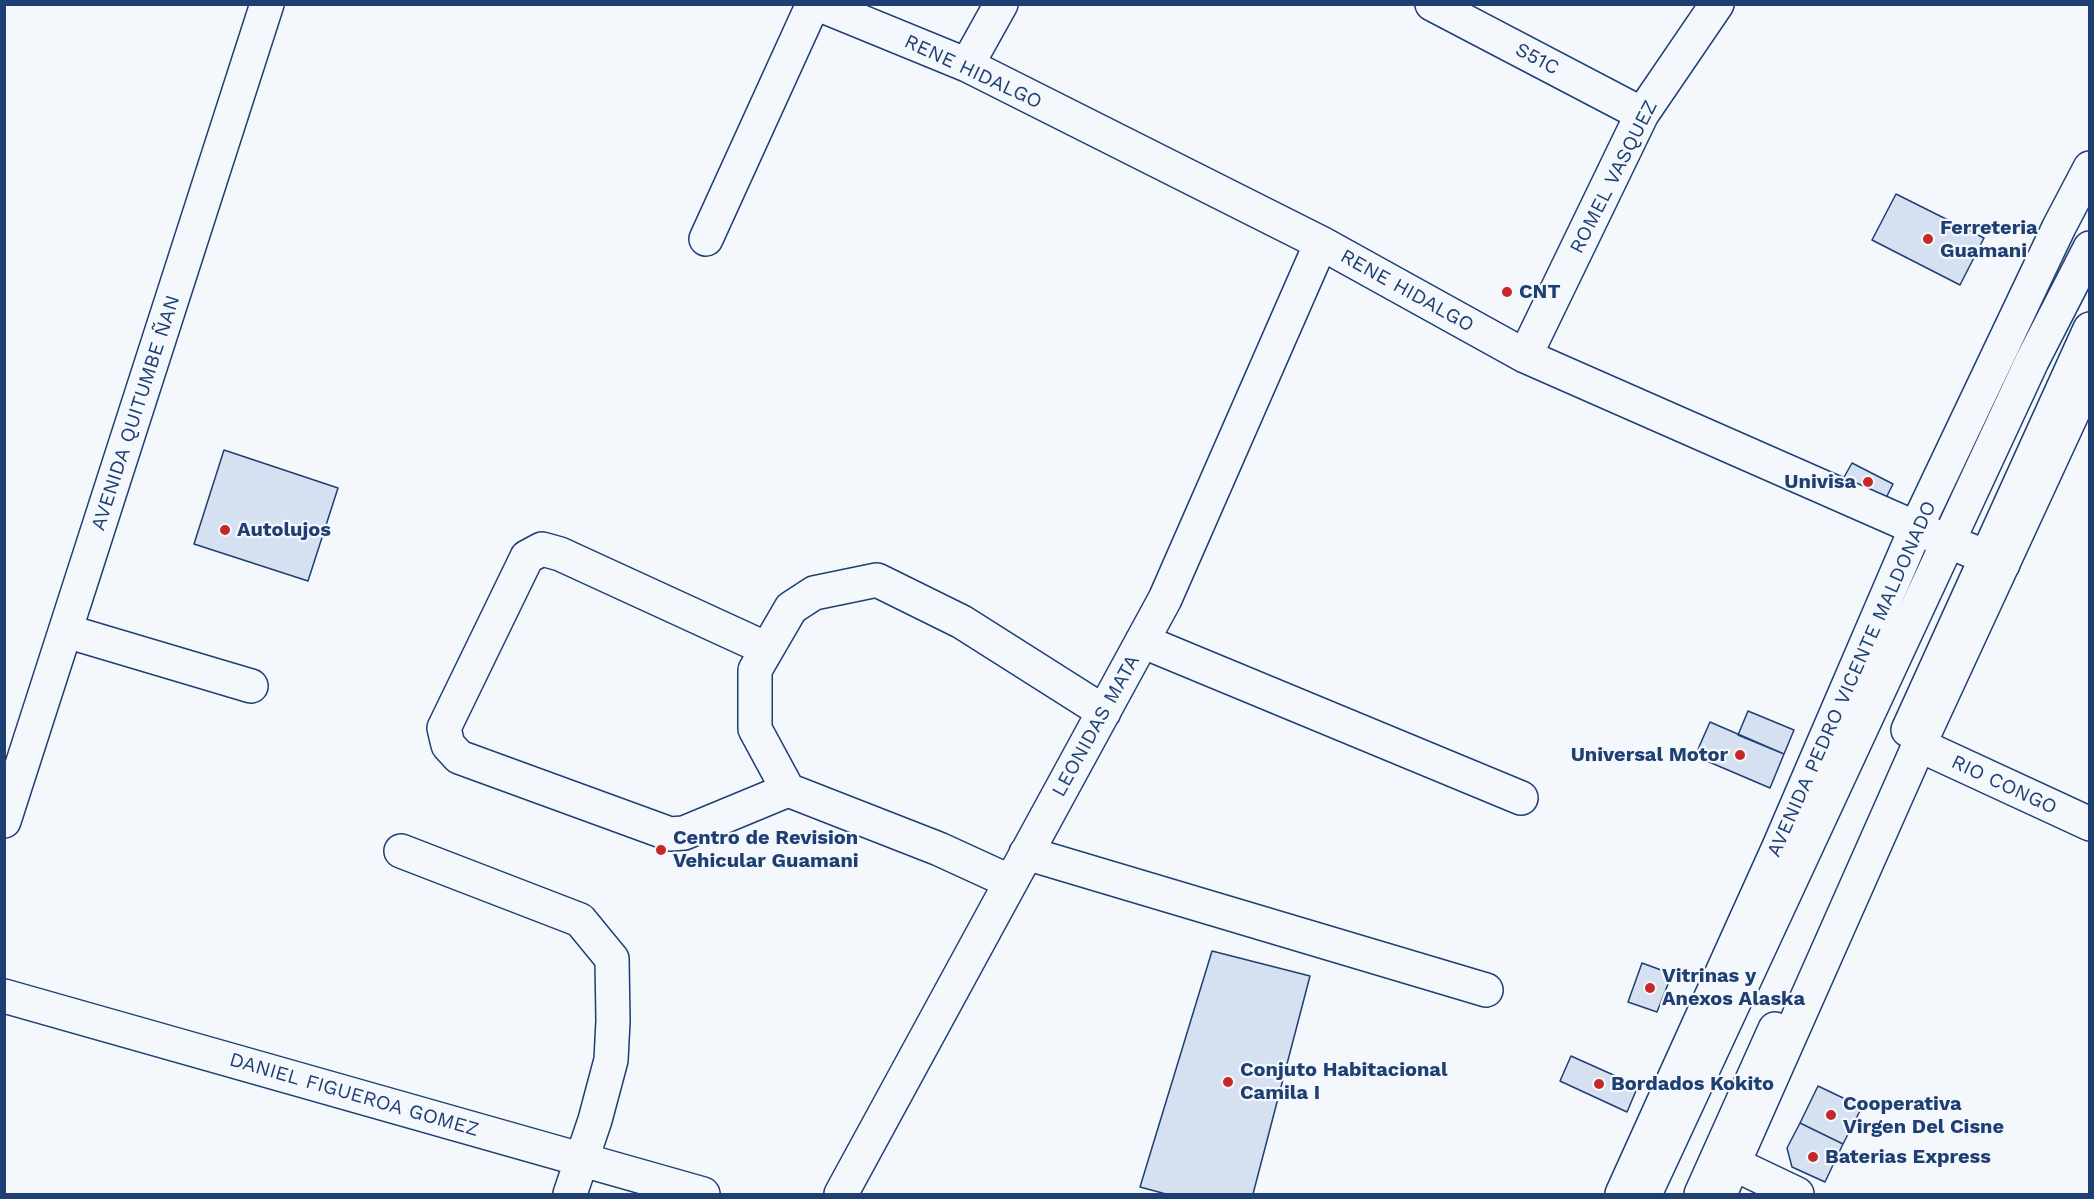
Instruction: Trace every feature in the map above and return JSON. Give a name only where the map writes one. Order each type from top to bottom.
[{"type":"street","name":"AVENIDA QUITUMBE ÑAN","points":[[4,821],[267,4]]},
{"type":"street","points":[[706,239],[813,4]]},
{"type":"street","name":"RENE HIDALGO","points":[[818,4],[967,65],[1321,243],[1525,357],[1994,560]]},
{"type":"street","points":[[967,65],[1001,4]]},
{"type":"street","name":"S51C","points":[[1432,4],[1642,114]]},
{"type":"street","name":"ROMEL VASQUEZ","points":[[1525,357],[1642,114],[1717,4]]},
{"type":"street","name":"AVENIDA PEDRO VICENTE MALDONADO","points":[[1622,1194],[1778,849],[1916,528],[2059,227],[2090,168]]},
{"type":"street","name":"LEONIDAS MATA","points":[[841,1194],[1165,598],[1321,243]]},
{"type":"street","points":[[1645,1194],[2032,362],[2090,248]]},
{"type":"street","points":[[1720,1194],[1919,745],[2090,328]]},
{"type":"street","points":[[1701,1194],[1994,560],[2090,375]]},
{"type":"street","points":[[767,649],[560,554],[542,549],[527,557],[444,728],[448,745],[459,757],[670,834],[684,833],[788,790]]},
{"type":"street","points":[[1011,882],[939,849],[788,790],[755,729],[755,670],[791,608],[814,592],[877,580],[963,622],[1104,712]]},
{"type":"street","points":[[66,631],[251,686]]},
{"type":"street","points":[[1142,641],[1521,798]]},
{"type":"street","name":"RIO CONGO","points":[[1919,745],[2090,824]]},
{"type":"street","points":[[401,851],[580,920],[612,958],[611,1060],[595,1120],[570,1194]]},
{"type":"street","points":[[1026,853],[1486,990]]},
{"type":"street","name":"DANIEL FIGUEROA GOMEZ","points":[[4,996],[703,1194]]},
{"type":"street","points":[[1734,1164],[1797,1194]]},
{"type":"building","name":"Ferreteria Guamani","points":[[1896,194],[1984,238],[1960,285],[1872,240]]},
{"type":"building","points":[[224,450],[338,488],[308,581],[194,544]]},
{"type":"building","name":"Univisa","points":[[1852,463],[1893,484],[1885,500],[1843,479]]},
{"type":"building","points":[[1748,711],[1794,730],[1784,754],[1738,735]]},
{"type":"building","name":"Universal Motor","points":[[1710,722],[1784,754],[1770,788],[1695,756]]},
{"type":"building","name":"Conjuto Habitacional Camila I","points":[[1212,951],[1310,976],[1253,1194],[1166,1194],[1140,1187]]},
{"type":"building","name":"Vitrinas y Anexos Alaska","points":[[1642,963],[1672,974],[1657,1012],[1628,1002]]},
{"type":"building","name":"Bordados Kokito","points":[[1571,1056],[1638,1086],[1627,1112],[1560,1081]]},
{"type":"building","name":"Cooperativa Virgen Del Cisne","points":[[1818,1086],[1862,1107],[1843,1144],[1800,1123]]},
{"type":"building","name":"Baterias Express","points":[[1800,1123],[1843,1144],[1825,1182],[1792,1167],[1787,1148]]},
{"type":"place","name":"Ferreteria Guamani","points":[[1928,239]]},
{"type":"place","name":"CNT","points":[[1507,292]]},
{"type":"place","name":"Univisa","points":[[1868,482]]},
{"type":"place","name":"Autolujos","points":[[225,530]]},
{"type":"place","name":"Universal Motor","points":[[1740,755]]},
{"type":"place","name":"Centro de Revision Vehicular Guamani","points":[[661,850]]},
{"type":"place","name":"Vitrinas y Anexos Alaska","points":[[1650,988]]},
{"type":"place","name":"Conjuto Habitacional Camila I","points":[[1228,1082]]},
{"type":"place","name":"Bordados Kokito","points":[[1599,1084]]},
{"type":"place","name":"Cooperativa Virgen Del Cisne","points":[[1831,1115]]},
{"type":"place","name":"Baterias Express","points":[[1813,1157]]}]
